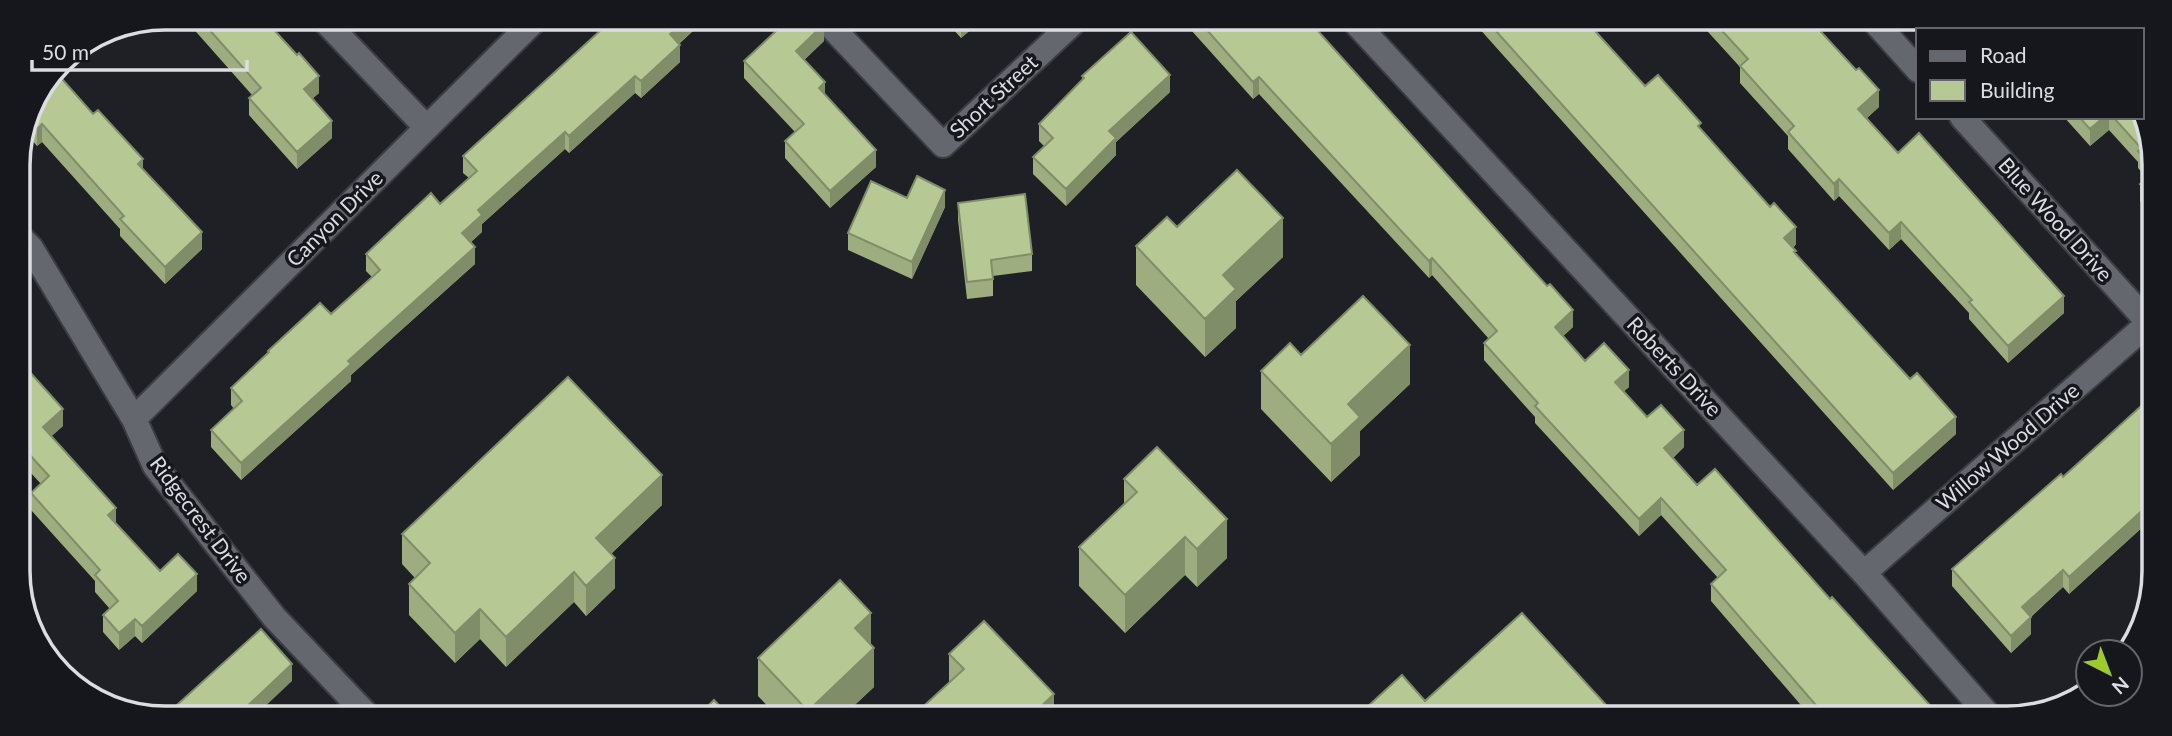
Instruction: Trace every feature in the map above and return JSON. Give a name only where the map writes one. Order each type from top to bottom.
[{"type":"street","points":[[333,30],[426,127]]},
{"type":"street","name":"Canyon Drive","points":[[134,419],[525,30]]},
{"type":"street","name":"Short Street","points":[[834,30],[943,145],[1065,30]]},
{"type":"street","name":"Roberts Drive","points":[[1362,30],[1864,573],[1980,706]]},
{"type":"street","points":[[1882,30],[1916,68]]},
{"type":"street","name":"Blue Wood Drive","points":[[1964,119],[2142,313]]},
{"type":"street","name":"Ridgecrest Drive","points":[[30,247],[134,419],[155,466],[274,617],[358,706]]},
{"type":"street","name":"Willow Wood Drive","points":[[1864,573],[2142,329]]},
{"type":"building","points":[[210,30],[274,30],[319,76],[304,89],[332,121],[297,152],[249,98],[261,88]]},
{"type":"building","points":[[601,30],[675,30],[670,34],[680,45],[641,81],[635,76],[569,136],[565,132],[478,210],[482,215],[462,233],[475,247],[348,361],[351,364],[241,463],[211,430],[242,401],[231,388],[320,303],[331,314],[380,270],[366,254],[431,193],[440,204],[477,171],[463,156]]},
{"type":"building","points":[[777,30],[818,30],[796,51],[825,82],[819,88],[876,150],[830,191],[785,141],[804,124],[744,61]]},
{"type":"building","points":[[1207,30],[1317,30],[1547,286],[1550,284],[1573,310],[1555,327],[1585,361],[1604,343],[1629,370],[1615,382],[1647,417],[1661,405],[1684,430],[1664,448],[1697,485],[1715,469],[1830,599],[1832,597],[1931,706],[1817,706],[1711,584],[1726,570],[1661,498],[1639,519],[1535,406],[1538,403],[1484,343],[1497,331],[1432,258],[1429,261],[1259,77],[1253,82]]},
{"type":"building","points":[[1495,30],[1594,30],[1645,86],[1658,75],[1701,123],[1698,126],[1770,207],[1774,203],[1796,227],[1784,238],[1796,251],[1794,252],[1910,379],[1917,373],[1956,417],[1893,473]]},
{"type":"building","points":[[1721,30],[1819,30],[1856,70],[1859,68],[1879,90],[1858,109],[1898,153],[1919,133],[2064,296],[2008,346],[1969,302],[1972,300],[1901,222],[1889,233],[1839,179],[1834,184],[1788,132],[1794,126],[1740,66],[1748,59]]},
{"type":"building","points":[[1131,32],[1170,75],[1109,131],[1116,138],[1066,189],[1033,157],[1053,138],[1039,124],[1084,78],[1082,76]]},
{"type":"building","points":[[62,79],[93,114],[98,110],[143,159],[138,164],[202,232],[165,267],[120,219],[124,216],[42,124],[37,129],[35,127],[40,113]]},
{"type":"building","points":[[2081,119],[2102,119],[2090,129]]},
{"type":"building","points":[[2115,119],[2134,119],[2140,139],[2141,147],[2141,155],[2138,151],[2141,148]]},
{"type":"building","points":[[1237,170],[1283,218],[1223,275],[1236,289],[1205,319],[1136,246],[1167,217],[1177,227]]},
{"type":"building","points":[[917,176],[945,190],[912,262],[848,233],[871,181],[907,198]]},
{"type":"building","points":[[1025,194],[1032,254],[991,260],[993,279],[967,282],[958,203]]},
{"type":"building","points":[[1363,296],[1410,345],[1348,404],[1360,417],[1331,444],[1261,371],[1290,343],[1301,355]]},
{"type":"building","points":[[30,372],[63,409],[43,427],[116,508],[108,515],[160,571],[178,554],[197,574],[142,626],[135,619],[119,633],[103,615],[118,601],[95,575],[100,570],[31,493],[49,476],[30,455]]},
{"type":"building","points":[[568,377],[662,475],[596,538],[615,558],[586,586],[574,572],[506,637],[480,609],[455,633],[409,584],[430,563],[402,534]]},
{"type":"building","points":[[2142,405],[2142,511],[2069,577],[2063,570],[2022,607],[2031,617],[2011,636],[1952,569],[2061,474],[2063,477]]},
{"type":"building","points":[[1157,447],[1227,519],[1197,549],[1185,537],[1125,595],[1079,547],[1137,492],[1124,479]]},
{"type":"building","points":[[840,580],[871,613],[855,628],[874,648],[813,706],[803,706],[758,658]]},
{"type":"building","points":[[1522,613],[1607,706],[1368,706],[1402,675],[1425,701]]},
{"type":"building","points":[[984,621],[1054,694],[1041,706],[924,706],[964,669],[949,654]]},
{"type":"building","points":[[261,629],[292,664],[247,706],[176,706]]},
{"type":"building","points":[[714,700],[720,706],[708,706]]}]
